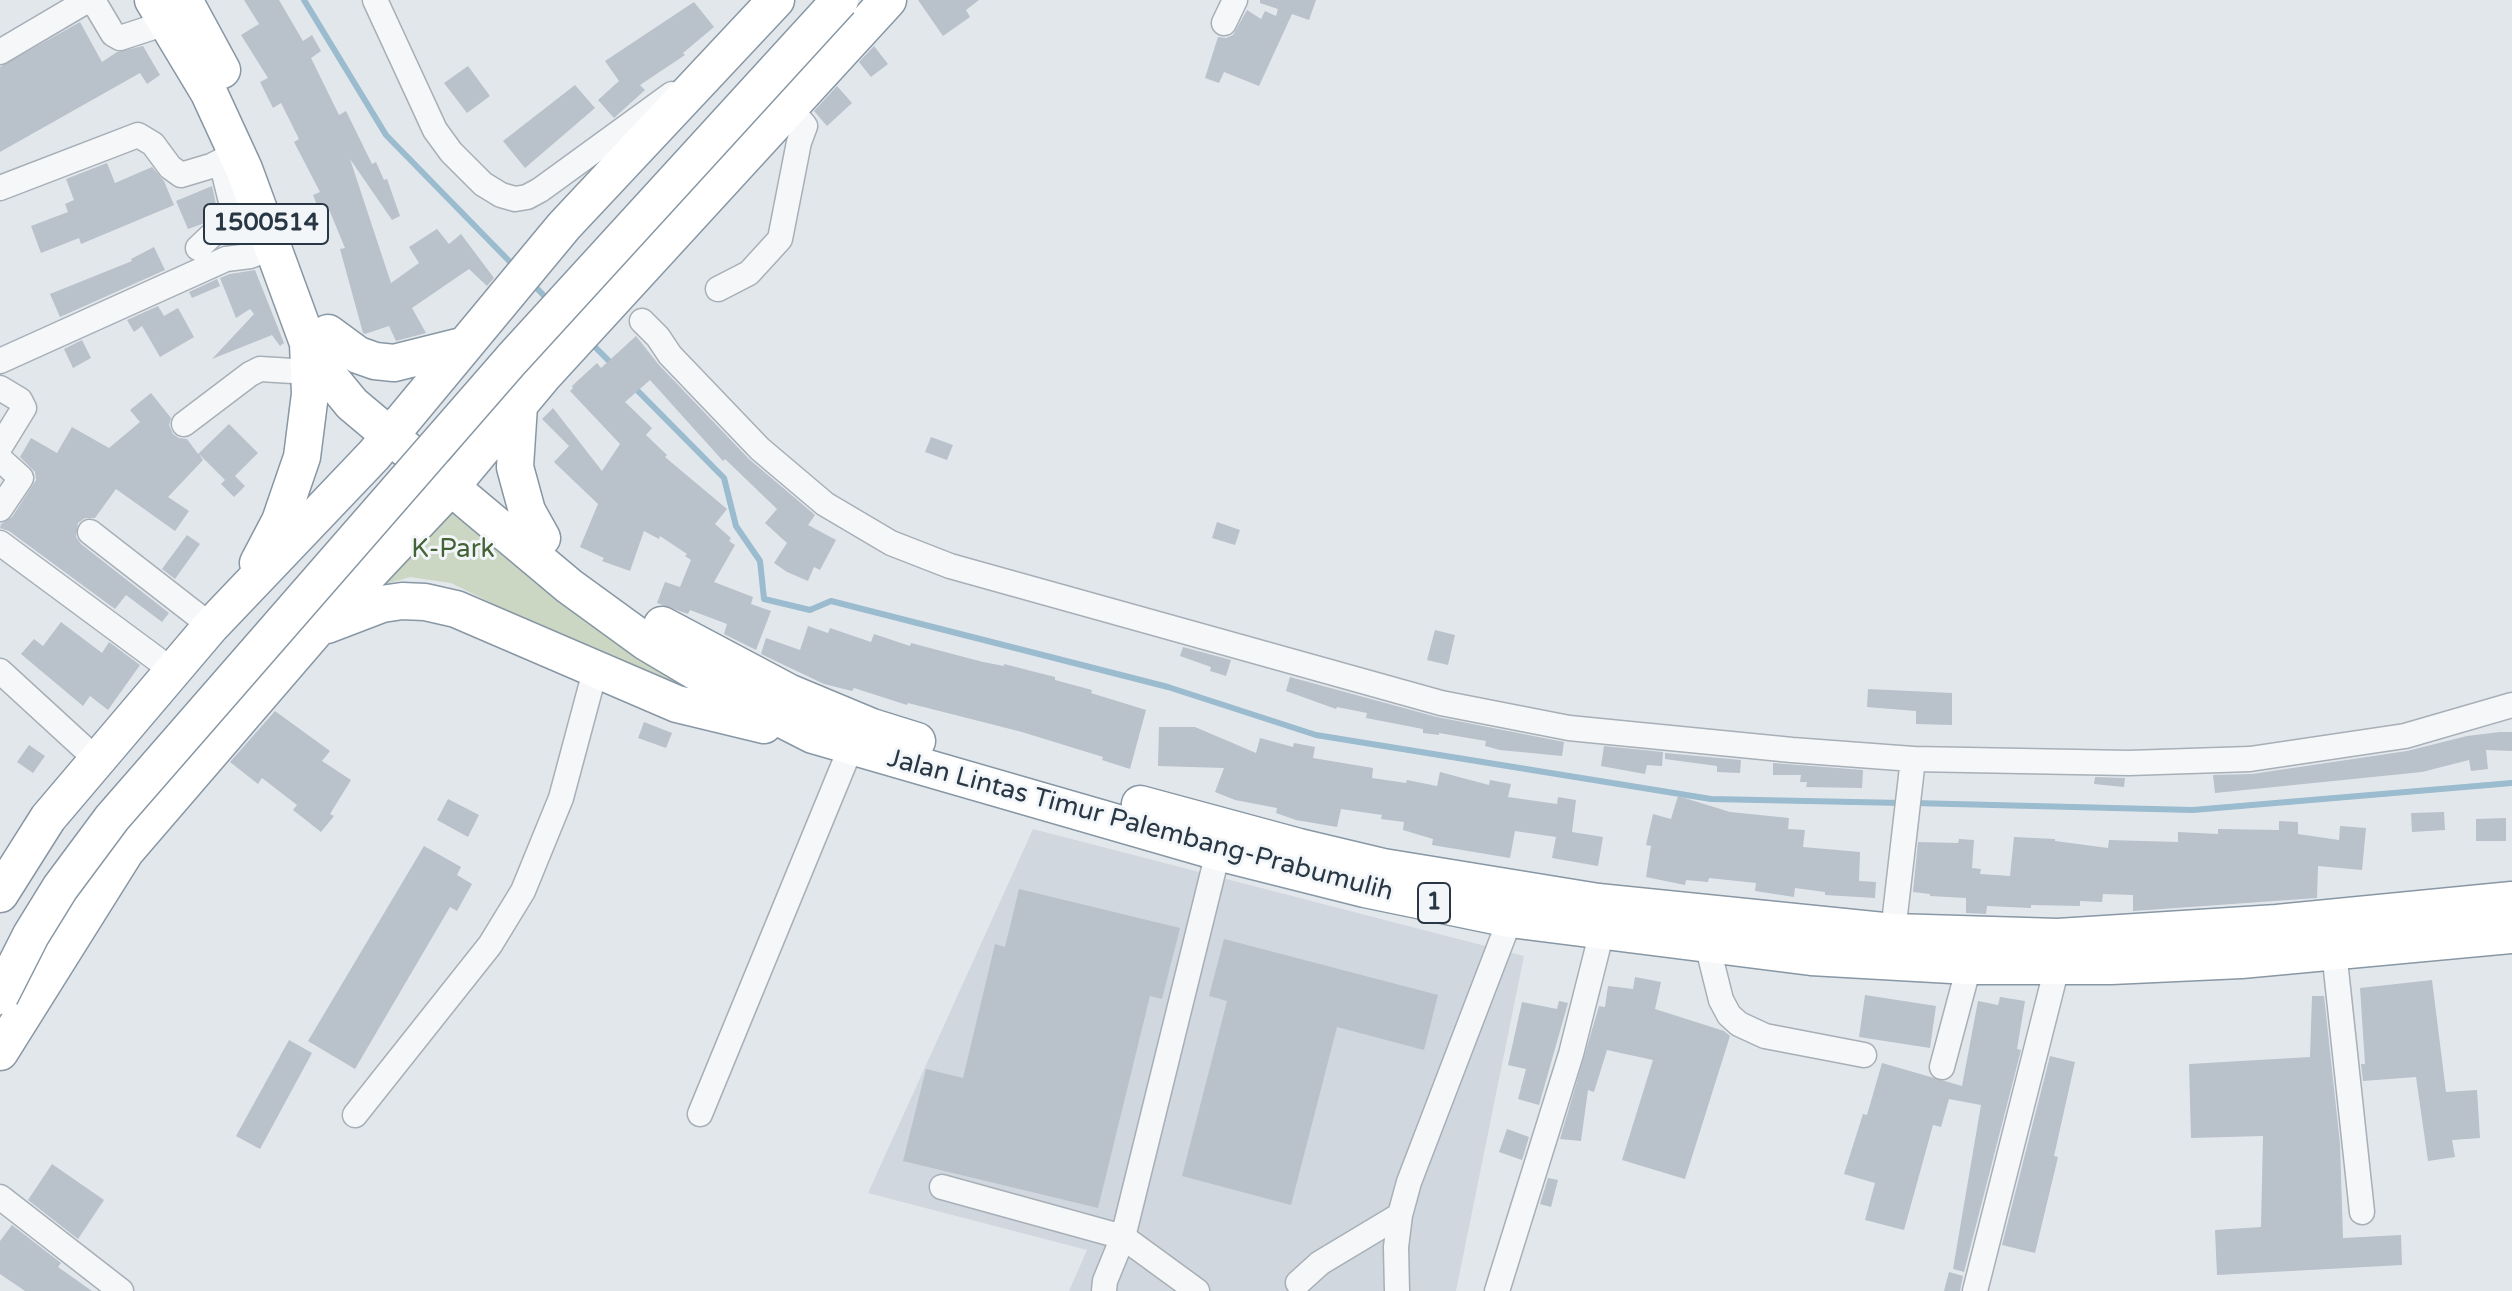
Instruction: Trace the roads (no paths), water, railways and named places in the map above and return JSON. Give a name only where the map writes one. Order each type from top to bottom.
[{"type":"highway","points":[[0,894],[48,818],[211,626],[299,536],[393,419],[471,336],[564,226],[776,0]]},
{"type":"highway","points":[[0,942],[39,874],[70,830],[490,347],[808,0]]},
{"type":"highway","points":[[0,996],[31,935],[60,888],[112,818],[512,359],[840,0]]},
{"type":"highway","points":[[0,1052],[126,851],[317,629],[458,480],[544,375],[888,0]]},
{"type":"highway","name":"1500514","points":[[168,8],[209,93],[229,157],[275,247],[315,350]]},
{"type":"highway","name":"1500514","points":[[168,8],[241,105],[315,350]]},
{"type":"highway","points":[[237,599],[280,521],[302,457],[315,350],[394,363],[471,336]]},
{"type":"highway","name":"1500514","points":[[315,350],[337,353],[393,419]]},
{"type":"highway","points":[[519,405],[515,467],[527,511],[542,538]]},
{"type":"highway","name":"Jalan Lintas Timur Palembang-Prabumulih","points":[[393,419],[569,586],[646,642],[742,699],[813,735],[1218,852],[1365,889],[1510,919],[1707,944],[1750,934],[1893,932],[2035,957]]},
{"type":"highway","name":"Jalan Lintas Timur Palembang-Prabumulih","points":[[458,480],[542,538],[635,609],[696,645],[788,692],[872,727],[1010,768],[1383,867],[1598,902],[1750,934],[1811,957],[1969,966],[2035,957],[2241,960],[2512,935]]},
{"type":"highway","points":[[317,629],[382,604],[425,602],[489,621],[595,671],[677,704],[813,735]]},
{"type":"highway","name":"Jalan Lintas Timur Palembang-Prabumulih","points":[[2035,957],[2058,937],[2277,923],[2512,900]]},
{"type":"street","points":[[375,0],[435,130],[451,152],[483,184],[515,199],[540,190],[725,54]]},
{"type":"street","points":[[1224,23],[1235,0]]},
{"type":"street","points":[[0,52],[83,3],[90,2],[97,7],[113,34],[120,38],[168,8]]},
{"type":"street","points":[[718,289],[749,273],[780,239],[799,142],[805,126],[790,108]]},
{"type":"street","points":[[0,188],[138,135],[153,144],[170,167],[181,175],[229,157],[234,214],[198,248]]},
{"type":"street","points":[[0,361],[226,259],[250,256],[275,247]]},
{"type":"street","points":[[642,321],[670,355],[760,449],[825,504],[891,543],[950,566],[1441,703],[1569,728],[1792,750],[1913,759],[2129,763],[2250,759],[2405,736],[2512,705]]},
{"type":"street","points":[[184,424],[250,374],[315,350]]},
{"type":"street","points":[[0,388],[20,400],[24,408],[0,447]]},
{"type":"street","points":[[0,459],[21,478],[0,509]]},
{"type":"street","points":[[90,532],[211,626]]},
{"type":"street","points":[[0,543],[173,671]]},
{"type":"street","points":[[0,671],[97,760]]},
{"type":"street","points":[[355,1115],[490,945],[523,891],[561,798],[595,671]]},
{"type":"street","points":[[700,1114],[851,747]]},
{"type":"street","points":[[1893,932],[1913,759]]},
{"type":"street","points":[[1104,1291],[1123,1237],[1218,852]]},
{"type":"street","points":[[1397,1291],[1396,1247],[1409,1182],[1510,919]]},
{"type":"street","points":[[1497,1291],[1571,1054],[1602,931]]},
{"type":"street","points":[[1707,944],[1721,1000],[1729,1015],[1739,1024],[1765,1036],[1864,1055]]},
{"type":"street","points":[[2334,951],[2362,1212]]},
{"type":"street","points":[[1975,1291],[2035,957]]},
{"type":"street","points":[[1942,1067],[1969,966]]},
{"type":"street","points":[[942,1187],[1123,1237],[1197,1291]]},
{"type":"street","points":[[0,1197],[121,1291]]},
{"type":"street","points":[[1298,1283],[1320,1263],[1400,1215]]},
{"type":"waterway","points":[[304,0],[386,135],[514,266]]},
{"type":"waterway","points":[[531,282],[548,300]]},
{"type":"waterway","points":[[590,342],[613,365]]},
{"type":"waterway","points":[[632,385],[724,478],[736,526],[760,561],[764,599],[810,610],[831,601],[1168,687],[1316,735],[1711,799],[1902,803]]},
{"type":"waterway","points":[[1913,803],[2193,810],[2512,783]]},
{"type":"park label","name":"K-Park","points":[[453,550]]}]
